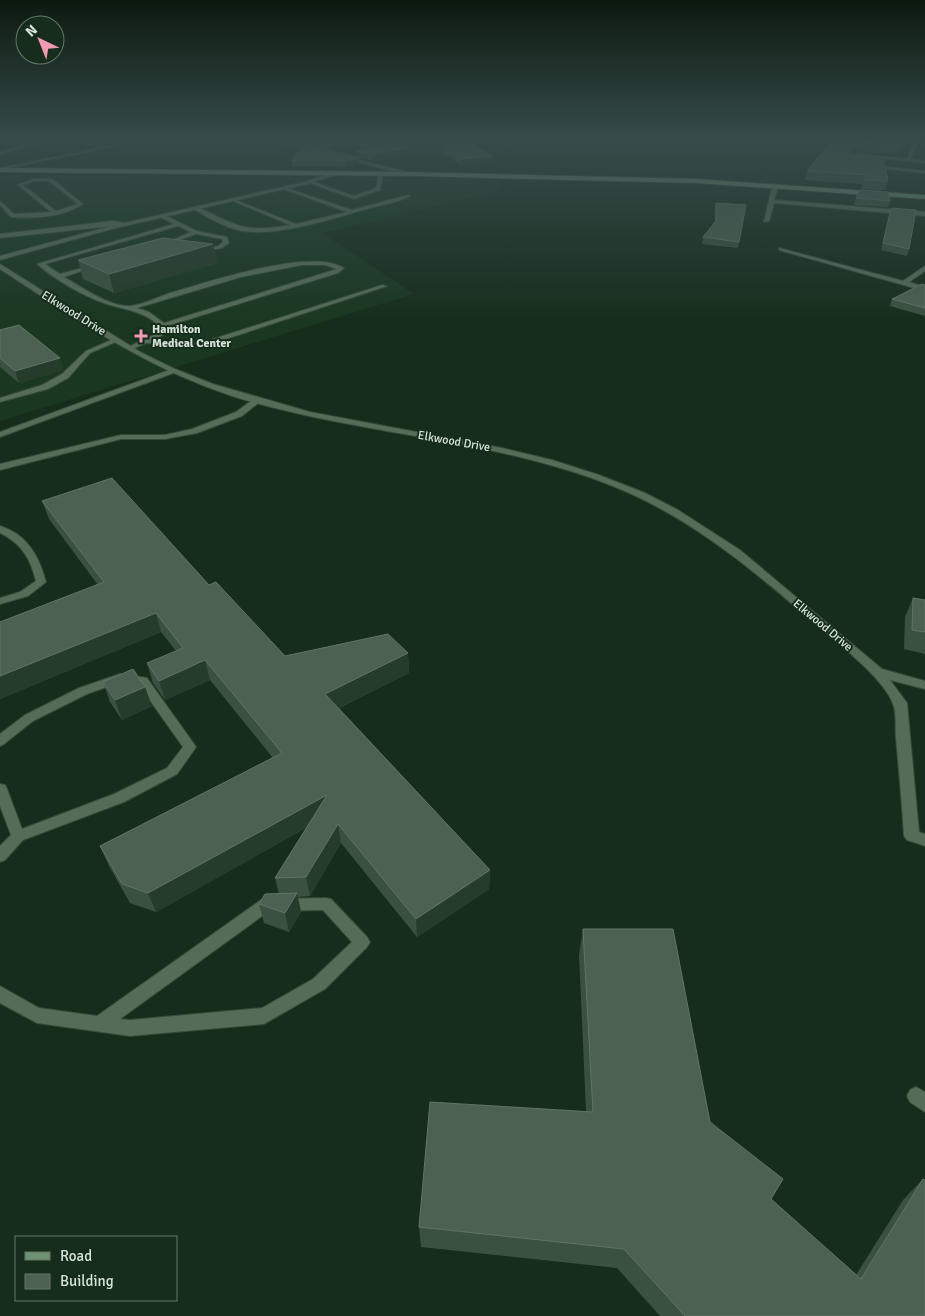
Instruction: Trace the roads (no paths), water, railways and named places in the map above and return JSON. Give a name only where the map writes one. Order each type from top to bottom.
[{"type":"street","points":[[0,258],[83,235],[233,199]]},
{"type":"street","points":[[766,221],[771,201],[925,214]]},
{"type":"street","points":[[781,249],[925,289]]},
{"type":"street","name":"Elkwood Drive","points":[[0,266],[116,340],[175,371],[258,400],[343,422],[483,446],[545,460],[597,476],[640,494],[677,512],[710,532],[878,672],[900,703],[912,836],[925,840]]},
{"type":"street","points":[[904,283],[925,268]]},
{"type":"street","name":"Elkwood Drive","points":[[878,672],[925,685]]},
{"type":"lane","points":[[37,198],[54,212]]},
{"type":"lane","points":[[0,202],[13,216],[73,209],[81,204],[74,198]]},
{"type":"lane","points":[[314,198],[350,211]]},
{"type":"lane","points":[[196,208],[242,229],[267,230],[295,225],[399,198]]},
{"type":"lane","points":[[233,199],[295,225]]},
{"type":"lane","points":[[162,216],[195,232],[225,238],[226,243],[213,249],[194,252]]},
{"type":"lane","points":[[0,236],[113,223],[128,224]]},
{"type":"lane","points":[[130,348],[161,334],[161,326],[153,316],[132,307],[102,300],[40,264],[178,224]]},
{"type":"lane","points":[[70,229],[111,228]]},
{"type":"lane","points":[[62,230],[83,235]]},
{"type":"lane","points":[[154,247],[195,232]]},
{"type":"lane","points":[[164,244],[174,248]]},
{"type":"lane","points":[[132,307],[276,266],[329,263],[341,268],[336,272],[161,326]]},
{"type":"lane","points":[[60,276],[98,264]]},
{"type":"lane","points":[[148,341],[191,345],[211,342],[384,286]]},
{"type":"lane","points":[[0,399],[45,387],[65,376],[88,352],[116,340]]},
{"type":"lane","points":[[0,435],[175,371]]},
{"type":"lane","points":[[0,467],[121,437],[165,437],[194,431],[238,414],[258,400]]},
{"type":"lane","points":[[0,529],[18,538],[34,556],[41,582],[24,594],[0,601]]},
{"type":"lane","points":[[0,741],[30,718],[82,691],[120,678],[143,680],[190,747],[172,771],[119,798],[18,836],[0,856]]},
{"type":"lane","points":[[0,789],[18,836]]},
{"type":"lane","points":[[0,994],[37,1015],[99,1024],[130,1028],[264,1016],[319,984],[362,942],[326,904],[266,905],[99,1024]]},
{"type":"place","name":"Hamilton Medical Center","points":[[141,336]]}]
